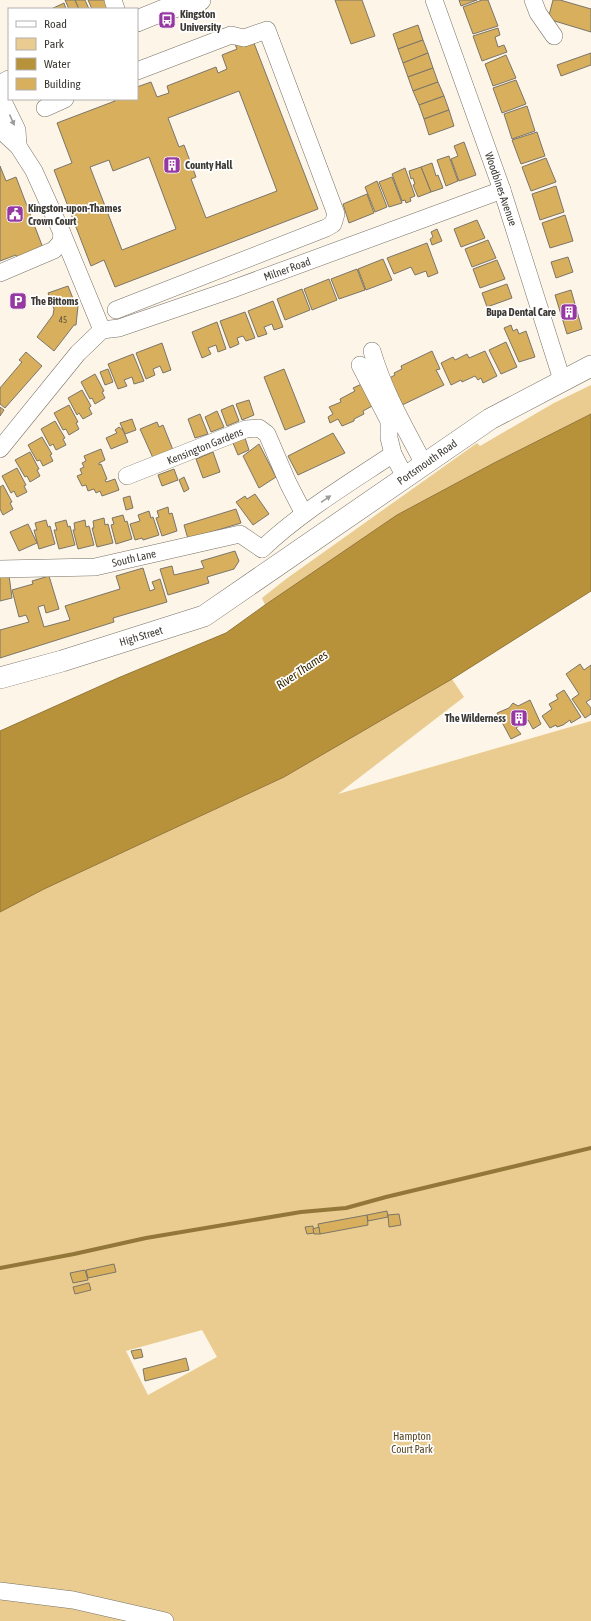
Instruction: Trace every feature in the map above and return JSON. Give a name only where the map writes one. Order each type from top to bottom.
[{"type":"main road","points":[[138,20],[163,5],[200,0]]},
{"type":"main road","name":"Portsmouth Road","points":[[270,569],[490,419],[591,366]]},
{"type":"main road","name":"High Street","points":[[0,678],[201,618],[270,569]]},
{"type":"street","name":"Woodbines Avenue","points":[[434,0],[502,190],[562,380]]},
{"type":"street","points":[[533,0],[538,13],[554,36]]},
{"type":"street","points":[[116,310],[326,228],[333,224],[336,214],[267,30],[244,38],[231,35],[138,71]]},
{"type":"street","points":[[3,80],[8,98]]},
{"type":"street","points":[[9,100],[17,130],[18,146]]},
{"type":"street","points":[[45,108],[62,100]]},
{"type":"street","points":[[0,124],[7,136],[18,146],[34,171],[62,233],[102,330],[78,353],[0,448]]},
{"type":"street","name":"Milner Road","points":[[102,330],[119,328],[230,290],[502,190]]},
{"type":"street","points":[[0,273],[54,250],[61,242],[62,233]]},
{"type":"street","points":[[372,351],[379,375],[390,400],[424,464]]},
{"type":"street","points":[[360,365],[389,421],[389,438],[393,454],[405,477]]},
{"type":"street","name":"Kensington Gardens","points":[[127,476],[246,429],[259,428],[267,434],[288,483],[304,514]]},
{"type":"street","points":[[270,569],[263,559],[262,549],[274,537],[304,514],[393,454]]},
{"type":"street","name":"South Lane","points":[[0,568],[95,567],[240,534],[262,549]]},
{"type":"street","points":[[0,1591],[73,1600],[164,1621]]},
{"type":"green space","points":[[591,385],[591,414],[494,463],[397,515],[265,605],[262,598],[286,579],[477,443],[480,446],[554,403]]},
{"type":"green space","name":"Hampton Court Park","points":[[452,679],[464,697],[338,794],[591,721],[591,1621],[0,1621],[0,912],[44,889],[284,777]],"holes":[[[202,1330],[217,1357],[148,1395],[126,1351]]]},
{"type":"water","name":"River Thames","points":[[591,414],[591,591],[452,679],[284,777],[44,889],[0,912],[0,731],[118,678],[226,633],[397,515],[494,463]]},
{"type":"building","points":[[65,0],[75,0],[79,8],[69,8]]},
{"type":"building","points":[[75,0],[85,0],[89,8],[79,8]]},
{"type":"building","points":[[88,0],[110,0],[113,7],[110,8],[92,8]]},
{"type":"building","points":[[335,0],[362,0],[375,36],[351,44]]},
{"type":"building","points":[[459,0],[477,0],[461,6]]},
{"type":"building","points":[[482,0],[488,0],[498,26],[473,34],[463,7]]},
{"type":"building","points":[[553,0],[560,0],[591,9],[591,32],[548,19]]},
{"type":"building","points":[[64,3],[66,8],[53,8]]},
{"type":"building","points":[[418,25],[423,40],[398,49],[393,34]]},
{"type":"building","points":[[498,28],[500,35],[495,37],[498,47],[504,45],[507,52],[482,61],[473,36]]},
{"type":"building","name":"County Hall","points":[[252,38],[318,209],[115,287],[104,260],[91,266],[54,170],[72,163],[57,123],[114,100],[138,100],[138,87],[151,82],[157,97],[169,93],[167,86],[216,67],[218,73],[227,69],[222,55],[237,49],[235,44]],"holes":[[[239,91],[277,191],[206,218],[191,179],[196,177],[184,145],[179,147],[168,118]],[[149,157],[176,229],[122,250],[90,167],[109,160],[113,171]]]},
{"type":"building","points":[[423,40],[428,53],[403,63],[398,49]]},
{"type":"building","points":[[428,53],[433,68],[408,77],[403,63]]},
{"type":"building","points":[[591,53],[591,65],[561,76],[557,65]]},
{"type":"building","points":[[506,55],[516,78],[493,86],[485,64]]},
{"type":"building","points":[[433,68],[438,82],[413,91],[408,77]]},
{"type":"building","points":[[516,80],[526,104],[502,113],[493,88]]},
{"type":"building","points":[[438,82],[444,96],[419,105],[413,91]]},
{"type":"building","points":[[444,96],[449,110],[424,119],[419,105]]},
{"type":"building","points":[[527,106],[535,131],[512,139],[504,114]]},
{"type":"building","points":[[449,110],[454,126],[429,135],[424,119]]},
{"type":"building","points":[[537,132],[545,156],[521,164],[512,140]]},
{"type":"building","points":[[464,142],[476,175],[459,181],[451,159],[458,156],[454,146]]},
{"type":"building","points":[[449,156],[458,181],[446,186],[437,160]]},
{"type":"building","points":[[546,158],[556,182],[531,191],[522,167]]},
{"type":"building","points":[[432,163],[436,176],[438,175],[443,188],[431,192],[421,167]]},
{"type":"building","name":"Kingston-upon-Thames Crown Court","points":[[0,166],[6,181],[16,177],[43,248],[17,258],[16,255],[0,261]]},
{"type":"building","points":[[421,167],[431,192],[418,197],[413,185],[415,184],[413,178],[411,179],[409,171]]},
{"type":"building","points":[[405,168],[415,196],[410,198],[411,201],[406,203],[405,200],[402,201],[392,174]]},
{"type":"building","points":[[392,177],[402,203],[389,207],[379,182]]},
{"type":"building","points":[[377,181],[387,207],[375,212],[365,187]]},
{"type":"building","points":[[556,186],[564,212],[540,220],[532,194]]},
{"type":"building","points":[[367,194],[374,213],[349,223],[343,204]]},
{"type":"building","points":[[565,215],[573,241],[550,248],[542,223]]},
{"type":"building","points":[[477,220],[485,238],[461,247],[454,229]]},
{"type":"building","points":[[437,229],[442,241],[432,245],[430,239],[433,237],[431,232]]},
{"type":"building","points":[[488,240],[496,258],[472,267],[465,249]]},
{"type":"building","points":[[427,243],[438,273],[428,277],[426,271],[415,275],[411,267],[394,274],[387,258]]},
{"type":"building","points":[[568,257],[573,272],[556,278],[551,262]]},
{"type":"building","points":[[383,259],[392,280],[366,290],[358,269]]},
{"type":"building","points":[[497,260],[505,279],[480,288],[473,269]]},
{"type":"building","points":[[357,269],[365,290],[339,299],[331,279]]},
{"type":"building","points":[[329,279],[337,300],[312,310],[304,289]]},
{"type":"building","points":[[507,284],[512,298],[487,307],[482,293]]},
{"type":"building","points":[[68,286],[76,306],[78,306],[76,325],[74,325],[54,351],[37,337],[53,315],[54,309],[48,293]]},
{"type":"building","points":[[302,289],[310,310],[285,320],[277,299]]},
{"type":"building","name":"Bupa Dental Care","points":[[571,290],[582,329],[567,334],[555,295]]},
{"type":"building","points":[[273,301],[283,327],[274,330],[272,324],[264,327],[267,334],[258,337],[248,311]]},
{"type":"building","points":[[245,312],[255,338],[246,341],[243,336],[237,338],[239,344],[230,348],[220,321]]},
{"type":"building","points":[[217,322],[226,349],[218,352],[216,345],[208,348],[211,354],[202,358],[192,332]]},
{"type":"building","points":[[511,325],[513,331],[517,329],[519,334],[526,331],[535,357],[519,362],[504,328]]},
{"type":"building","points":[[506,342],[517,367],[501,374],[489,350]]},
{"type":"building","points":[[162,343],[171,370],[163,373],[160,366],[153,369],[155,375],[146,379],[136,353]]},
{"type":"building","points":[[432,351],[440,369],[436,370],[444,385],[400,406],[378,384],[395,375],[394,373],[402,369],[401,366]]},
{"type":"building","points":[[485,351],[497,376],[483,383],[481,378],[478,380],[475,376],[451,385],[441,363],[453,357],[455,360],[467,354],[469,358]]},
{"type":"building","points":[[26,352],[42,366],[5,408],[0,404],[0,388],[22,362],[19,360]]},
{"type":"building","points":[[133,354],[144,381],[134,384],[132,377],[124,380],[127,386],[118,389],[108,364]]},
{"type":"building","points":[[108,369],[113,382],[105,385],[100,372]]},
{"type":"building","points":[[284,369],[305,422],[285,430],[264,377]]},
{"type":"building","points":[[95,374],[104,391],[102,392],[105,398],[95,404],[92,398],[90,399],[81,382]]},
{"type":"building","points":[[366,382],[374,405],[363,411],[364,414],[354,419],[354,421],[342,426],[338,419],[330,423],[328,417],[333,414],[329,407],[341,402],[340,399],[355,391],[353,388]]},
{"type":"building","points":[[82,390],[91,406],[89,408],[92,414],[83,419],[79,413],[77,415],[68,398]]},
{"type":"building","points":[[249,400],[254,415],[242,420],[236,404]]},
{"type":"building","points":[[69,405],[78,422],[76,423],[79,429],[69,435],[66,429],[63,430],[54,413]]},
{"type":"building","points":[[233,405],[239,421],[227,426],[221,410]]},
{"type":"building","points":[[0,407],[4,410],[0,416]]},
{"type":"building","points":[[217,411],[224,427],[211,432],[205,417]]},
{"type":"building","points":[[200,414],[208,434],[195,438],[188,419]]},
{"type":"building","points":[[132,419],[136,430],[125,434],[120,423]]},
{"type":"building","points":[[55,421],[65,438],[63,439],[66,445],[56,450],[53,444],[50,446],[41,429]]},
{"type":"building","points":[[157,422],[159,427],[163,425],[173,450],[153,458],[140,429]]},
{"type":"building","points":[[119,427],[123,430],[128,442],[111,449],[106,438],[117,433],[115,430]]},
{"type":"building","points":[[333,433],[345,453],[298,475],[288,456]]},
{"type":"building","points":[[42,437],[52,454],[50,455],[53,461],[43,466],[40,460],[37,461],[28,445]]},
{"type":"building","points":[[245,438],[249,450],[238,455],[233,443]]},
{"type":"building","points":[[259,444],[276,477],[259,488],[243,456]]},
{"type":"building","points":[[101,449],[105,460],[99,463],[99,465],[101,464],[107,479],[105,480],[106,482],[115,479],[119,490],[102,496],[100,491],[96,493],[94,489],[88,491],[86,485],[82,486],[77,476],[82,474],[80,469],[84,467],[82,463],[86,461],[84,456]]},
{"type":"building","points":[[30,452],[39,469],[37,470],[40,476],[30,482],[27,476],[25,477],[15,460]]},
{"type":"building","points":[[213,452],[220,472],[203,478],[196,459]]},
{"type":"building","points":[[17,468],[26,485],[24,486],[27,492],[17,497],[14,491],[11,493],[2,476]]},
{"type":"building","points":[[174,469],[178,480],[162,486],[158,475]]},
{"type":"building","points":[[184,477],[189,489],[184,492],[179,480]]},
{"type":"building","points":[[3,485],[12,502],[10,503],[13,509],[3,515],[0,509],[0,487]]},
{"type":"building","points":[[255,494],[269,514],[253,525],[236,502],[245,496],[247,499]]},
{"type":"building","points":[[130,496],[133,508],[126,510],[123,498]]},
{"type":"building","points":[[168,507],[169,514],[172,513],[177,531],[162,536],[156,518],[159,517],[157,511]]},
{"type":"building","points":[[236,509],[241,523],[188,539],[184,525]]},
{"type":"building","points":[[149,511],[151,518],[153,517],[159,535],[143,540],[142,538],[135,540],[130,524],[140,521],[138,515]]},
{"type":"building","points":[[123,515],[125,522],[127,521],[132,539],[116,544],[111,525],[114,524],[112,518]]},
{"type":"building","points":[[104,518],[105,525],[108,524],[113,543],[97,547],[92,528],[94,528],[93,521]]},
{"type":"building","points":[[46,520],[48,527],[50,526],[55,544],[39,549],[34,530],[37,530],[35,523]]},
{"type":"building","points":[[66,520],[68,527],[70,526],[75,545],[59,549],[54,530],[57,530],[55,523]]},
{"type":"building","points":[[85,520],[86,527],[89,526],[94,545],[78,549],[73,530],[75,530],[74,523]]},
{"type":"building","points":[[28,524],[37,543],[19,551],[10,532]]},
{"type":"building","points":[[235,551],[239,561],[234,569],[207,577],[209,583],[168,595],[160,569],[172,566],[174,575],[204,568],[201,561]]},
{"type":"building","points":[[143,568],[150,591],[155,589],[152,582],[160,579],[167,602],[113,618],[114,622],[0,658],[0,630],[29,622],[26,615],[19,617],[12,590],[33,584],[32,581],[49,576],[59,609],[46,613],[44,605],[38,607],[44,627],[70,620],[65,606],[120,589],[116,576]]},
{"type":"building","points":[[9,575],[12,598],[0,601],[0,576]]},
{"type":"building","points":[[580,664],[584,670],[591,665],[591,699],[586,702],[591,708],[591,714],[585,718],[572,699],[579,694],[566,674]]},
{"type":"building","points":[[564,690],[581,717],[571,723],[570,720],[563,725],[557,727],[556,725],[550,728],[542,716],[552,709],[549,704],[558,699],[556,695]]},
{"type":"building","name":"The Wilderness","points":[[530,700],[541,724],[533,729],[528,720],[516,728],[521,734],[511,739],[497,713],[509,708],[513,703],[518,706]]},
{"type":"building","points":[[387,1211],[388,1217],[368,1221],[367,1215]]},
{"type":"building","points":[[399,1214],[401,1225],[389,1227],[388,1215]]},
{"type":"building","points":[[367,1215],[368,1225],[320,1234],[318,1224]]},
{"type":"building","points":[[313,1226],[314,1233],[307,1234],[305,1227]]},
{"type":"building","points":[[319,1227],[320,1234],[314,1234],[313,1229]]},
{"type":"building","points":[[114,1264],[116,1272],[88,1278],[86,1270]]},
{"type":"building","points":[[85,1270],[88,1280],[73,1283],[70,1273]]},
{"type":"building","points":[[89,1283],[91,1290],[75,1294],[73,1287]]},
{"type":"building","points":[[141,1349],[143,1357],[134,1359],[131,1351]]},
{"type":"building","points":[[186,1358],[189,1370],[145,1381],[143,1369]]},
{"type":"waterway","points":[[0,1268],[146,1238],[301,1212],[346,1208],[591,1148]]},
{"type":"place","name":"Kingston University","points":[[167,20]]},
{"type":"place","name":"County Hall","points":[[172,165]]},
{"type":"place","name":"Kingston-upon-Thames Crown Court","points":[[15,214]]},
{"type":"place","name":"The Bittoms","points":[[18,301]]},
{"type":"place","name":"Bupa Dental Care","points":[[569,312]]},
{"type":"place","name":"The Wilderness","points":[[519,718]]}]
